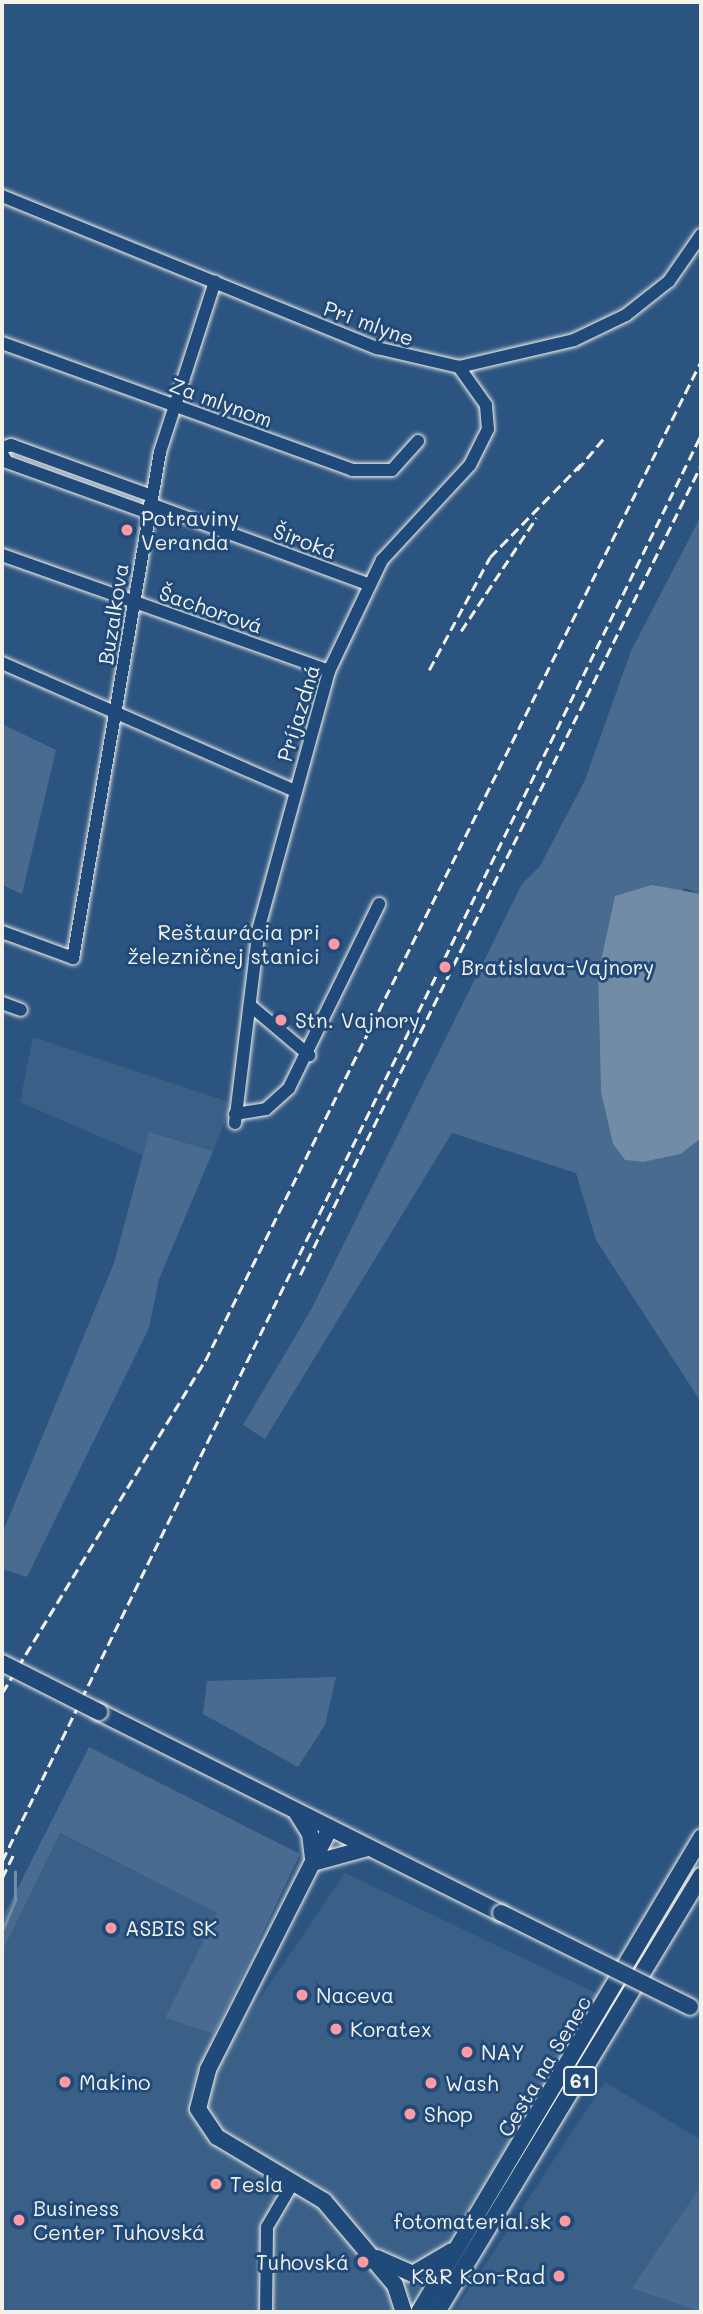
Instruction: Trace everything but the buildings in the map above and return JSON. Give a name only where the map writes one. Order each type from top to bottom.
[{"type":"main road","points":[[2,1664],[696,2010]]},
{"type":"main road","points":[[296,1811],[310,1834],[313,1863],[370,1848]]},
{"type":"main road","name":"61","points":[[330,1828],[208,2070],[198,2109],[217,2137],[324,2201],[372,2254],[395,2285],[404,2312]]},
{"type":"main road","name":"Cesta na Senec","points":[[419,2312],[465,2239],[701,1838]]},
{"type":"main road","name":"Cesta na Senec","points":[[437,2312],[701,1876]]},
{"type":"main road","name":"61","points":[[372,2254],[401,2271],[423,2273],[465,2239]]},
{"type":"main road","name":"61","points":[[446,2312],[456,2283]]},
{"type":"street","name":"Pri mlyne","points":[[2,196],[404,358],[459,368],[574,340],[626,315],[669,281],[701,235]]},
{"type":"street","name":"Buzalkova","points":[[2,932],[73,958],[117,713],[150,504],[173,405],[215,282]]},
{"type":"street","name":"Za mlynom","points":[[2,343],[376,474],[392,470],[418,441]]},
{"type":"street","name":"Príjazdná","points":[[309,1055],[277,1101],[235,1119],[252,1007],[259,927],[329,671],[369,584],[398,538],[471,465],[484,442],[486,405],[459,368]]},
{"type":"street","name":"Široká","points":[[2,448],[11,445],[150,504],[369,584]]},
{"type":"street","name":"Široká","points":[[2,454],[7,462],[150,504]]},
{"type":"street","name":"Šachorová","points":[[2,555],[329,671]]},
{"type":"street","points":[[2,663],[295,791]]},
{"type":"street","points":[[252,1007],[309,1055],[379,904]]},
{"type":"street","points":[[2,1003],[21,1010]]},
{"type":"street","points":[[266,2312],[267,2227],[294,2181]]},
{"type":"shaded area","points":[[701,516],[701,894],[685,888],[598,975],[601,1093],[613,1144],[625,1160],[643,1162],[681,1154],[701,1138],[701,1402],[596,1240],[576,1173],[452,1133],[265,1439],[243,1425],[312,1308],[522,884],[540,866],[585,780],[631,651]]},
{"type":"shaded area","points":[[2,724],[56,750],[22,894],[2,885]]},
{"type":"shaded area","points":[[652,885],[701,894],[701,1138],[681,1154],[643,1162],[625,1160],[613,1144],[601,1093],[598,975],[615,896]]},
{"type":"shaded area","points":[[33,1037],[232,1103],[213,1151],[150,1132],[142,1155],[20,1102]]},
{"type":"shaded area","points":[[149,1132],[213,1151],[159,1279],[149,1328],[27,1577],[2,1569],[2,1534],[114,1263]]},
{"type":"shaded area","points":[[336,1677],[325,1725],[298,1767],[203,1714],[207,1681]]},
{"type":"shaded area","points":[[89,1747],[300,1854],[214,2034],[165,2018],[217,1913],[60,1833],[2,1952],[2,1919]]},
{"type":"shaded area","points":[[59,1833],[217,1913],[165,2018],[214,2034],[183,2112],[345,1873],[600,1995],[404,2312],[2,2312],[2,1952]]},
{"type":"shaded area","points":[[605,2082],[701,2140],[701,2312],[454,2312]]},
{"type":"shaded area","points":[[701,2186],[701,2312],[632,2288]]},
{"type":"waterway","points":[[2,1931],[15,1900],[15,1872]]},
{"type":"railway","points":[[2,1693],[205,1361],[701,361]]},
{"type":"railway","points":[[2,1861],[701,435]]},
{"type":"railway","points":[[577,470],[604,438]]},
{"type":"railway","points":[[429,670],[490,557],[583,462]]},
{"type":"railway","points":[[300,1275],[701,465]]},
{"type":"railway","points":[[461,631],[536,518]]},
{"type":"railway","points":[[2,1878],[14,1853]]},
{"type":"place","name":"Potraviny Veranda","points":[[127,530]]},
{"type":"place","name":"Reštaurácia pri železničnej stanici","points":[[334,944]]},
{"type":"place","name":"Bratislava-Vajnory","points":[[445,967]]},
{"type":"place","name":"Stn. Vajnory","points":[[281,1020]]},
{"type":"place","name":"ASBIS SK","points":[[111,1928]]},
{"type":"place","name":"Naceva","points":[[302,1995]]},
{"type":"place","name":"Koratex","points":[[336,2029]]},
{"type":"place","name":"NAY","points":[[467,2052]]},
{"type":"place","name":"Makino","points":[[65,2082]]},
{"type":"place","name":"Wash","points":[[431,2083]]},
{"type":"place","name":"Shop","points":[[410,2114]]},
{"type":"place","name":"Tesla","points":[[216,2184]]},
{"type":"place","name":"Business Center Tuhovská","points":[[19,2220]]},
{"type":"place","name":"fotomaterial.sk","points":[[565,2221]]},
{"type":"place","name":"Tuhovská","points":[[363,2262]]},
{"type":"place","name":"K&R Kon-Rad","points":[[559,2276]]}]
